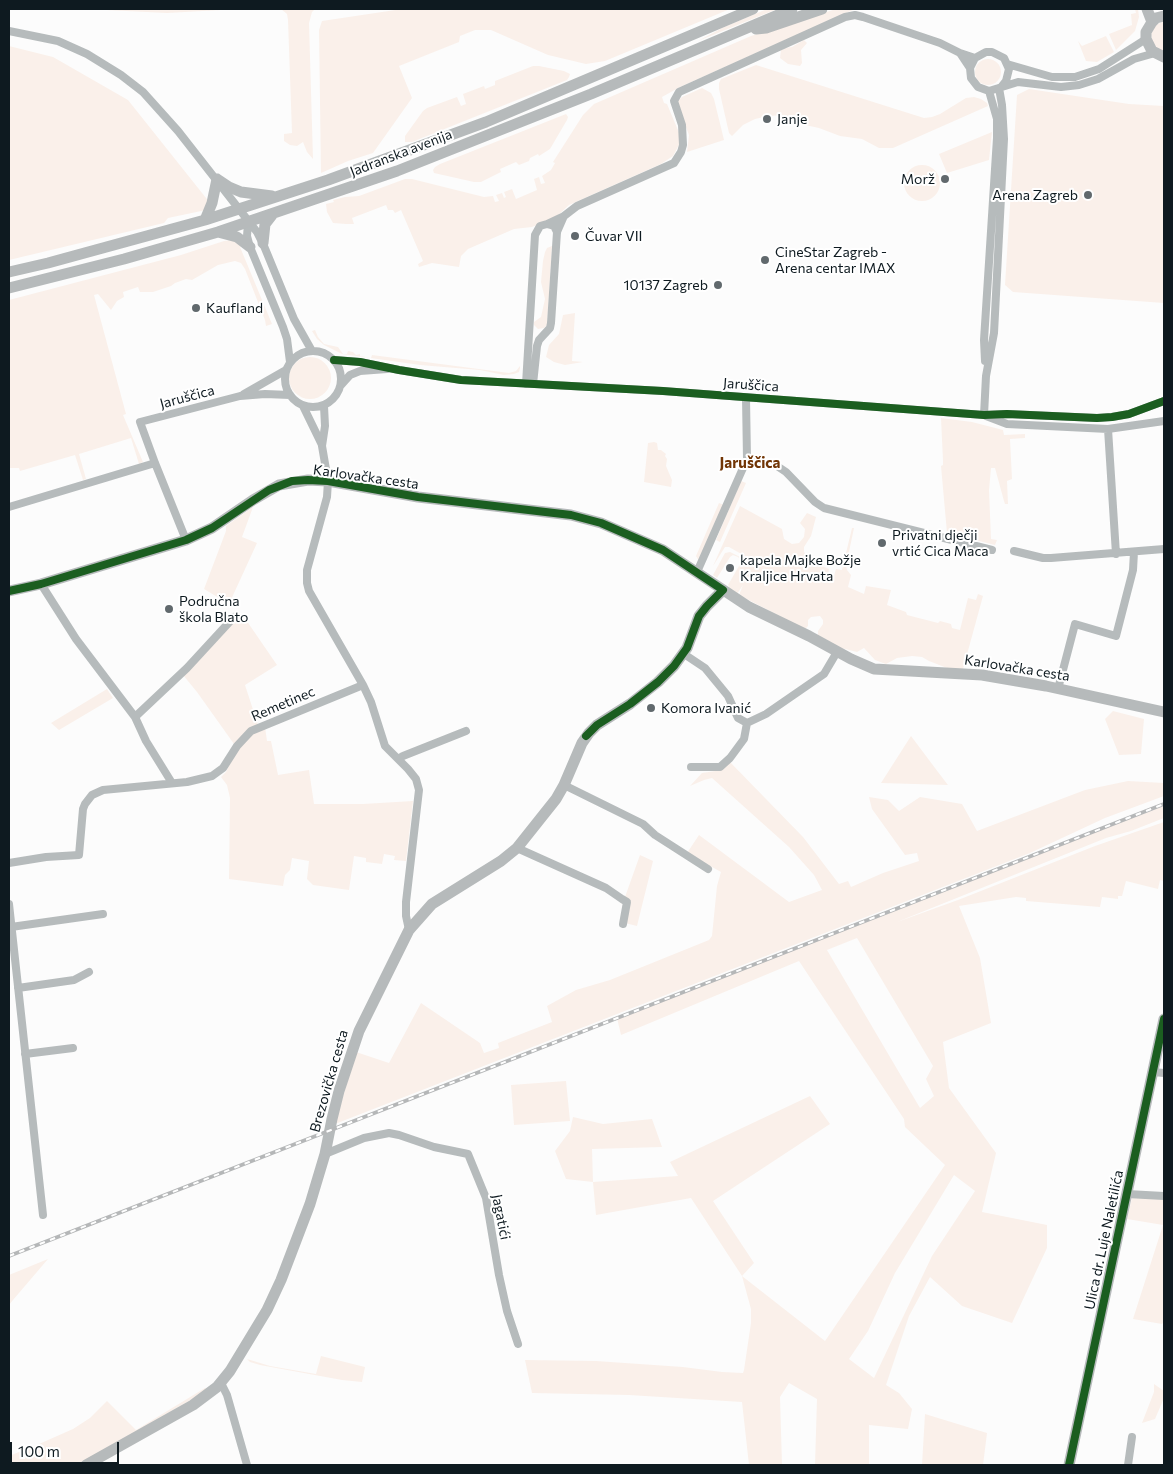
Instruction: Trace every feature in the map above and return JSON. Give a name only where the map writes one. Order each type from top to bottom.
[{"type":"main road","name":"Jadranska avenija","points":[[9,272],[205,220],[308,187],[486,122],[753,9]]},
{"type":"main road","name":"Jadranska avenija","points":[[9,288],[124,259],[248,223],[313,201],[474,141],[792,9]]},
{"type":"main road","points":[[737,32],[766,28],[822,9]]},
{"type":"main road","points":[[1147,9],[1152,22]]},
{"type":"main road","points":[[1160,55],[1150,48],[1146,39],[1146,32],[1156,18],[1164,16]]},
{"type":"main road","points":[[205,220],[212,203],[216,179],[241,192],[281,196]]},
{"type":"main road","points":[[262,242],[265,224],[273,214]]},
{"type":"main road","points":[[218,232],[236,237],[250,246]]},
{"type":"main road","name":"Karlovačka cesta","points":[[9,591],[41,584],[186,540],[212,528],[279,485],[308,480],[328,482],[418,497],[570,515],[600,523],[663,550],[749,606],[874,669],[982,675],[1164,712]]},
{"type":"main road","name":"Brezovička cesta","points":[[86,1465],[193,1405],[221,1383],[247,1346],[281,1280],[305,1218],[325,1154],[339,1091],[359,1031],[409,930],[432,904],[501,862],[517,848],[547,811],[564,785],[582,743],[591,730],[630,704],[658,682],[684,654],[699,616],[723,590]]},
{"type":"main road","name":"Ulica dr. Luje Naletilića","points":[[1069,1465],[1127,1194],[1159,1072],[1164,1019]]},
{"type":"street","points":[[529,384],[535,235],[540,226],[564,216],[577,206],[674,163],[683,145],[682,125],[674,101],[679,92],[844,17],[856,15],[940,43],[975,58]]},
{"type":"street","points":[[9,32],[58,42],[87,54],[121,75],[143,92],[178,131],[240,209],[248,223],[254,228],[262,242],[294,318],[312,351]]},
{"type":"street","points":[[1007,64],[1052,77],[1075,77],[1099,69],[1146,39]]},
{"type":"street","points":[[970,68],[975,58],[986,52],[992,52],[999,54],[1007,64],[1008,75],[1001,87],[1004,139],[994,333],[986,376]]},
{"type":"street","points":[[960,53],[970,68],[973,83],[989,91],[1014,82],[1023,81],[1061,87],[1079,85],[1098,79],[1134,59],[1160,55]]},
{"type":"street","points":[[984,415],[986,376],[984,340],[997,138],[997,119],[989,91]]},
{"type":"street","points":[[529,384],[537,346],[552,323],[557,232],[564,216]]},
{"type":"street","points":[[248,223],[250,246],[283,326],[290,362]]},
{"type":"street","points":[[547,224],[554,226],[557,232]]},
{"type":"street","points":[[530,328],[536,333],[545,334]]},
{"type":"street","points":[[312,351],[328,355],[334,360],[342,376],[338,394],[332,401],[317,408],[303,406],[290,396],[284,379],[290,362],[296,356],[312,351]]},
{"type":"street","name":"Jaruščica","points":[[334,360],[360,362],[461,380],[664,391],[984,415],[1112,417],[1130,414],[1164,401]]},
{"type":"street","name":"Jaruščica","points":[[341,385],[350,375],[360,371],[393,369]]},
{"type":"street","name":"Jaruščica","points":[[240,396],[286,370]]},
{"type":"street","name":"Jaruščica","points":[[155,463],[140,422],[240,396],[265,394],[290,396]]},
{"type":"street","name":"Jaruščica","points":[[698,572],[747,459],[746,398]]},
{"type":"street","points":[[303,406],[322,446],[328,482],[327,497],[307,570],[309,591],[363,685],[371,702],[385,746],[416,779],[419,790],[406,902],[409,930]]},
{"type":"street","points":[[322,446],[325,426],[324,406]]},
{"type":"street","name":"Jaruščica","points":[[984,415],[1007,424],[1108,429],[1164,421]]},
{"type":"street","points":[[1108,429],[1116,554]]},
{"type":"street","points":[[747,459],[777,466],[786,472],[815,502],[824,508],[992,550]]},
{"type":"street","points":[[9,507],[155,463],[186,540]]},
{"type":"street","points":[[1014,551],[1043,558],[1164,549]]},
{"type":"street","points":[[1058,689],[1075,624],[1116,636],[1133,570],[1134,552]]},
{"type":"street","points":[[41,584],[76,639],[134,717],[146,741],[172,783]]},
{"type":"street","points":[[134,717],[187,668],[234,617]]},
{"type":"street","points":[[747,723],[766,714],[824,674],[837,652]]},
{"type":"street","points":[[684,654],[705,668],[728,696],[738,718],[747,723]]},
{"type":"street","name":"Remetinec","points":[[9,863],[46,857],[79,855],[85,804],[97,792],[187,782],[218,773],[226,765],[243,738],[251,731],[363,685]]},
{"type":"street","points":[[691,767],[720,767],[730,758],[744,739],[747,723]]},
{"type":"street","points":[[398,759],[466,731]]},
{"type":"street","points":[[564,785],[643,824],[655,835],[708,869]]},
{"type":"street","points":[[517,848],[600,885],[627,902],[623,924]]},
{"type":"street","points":[[9,904],[43,1215]]},
{"type":"street","points":[[11,927],[103,914]]},
{"type":"street","points":[[18,988],[74,980],[89,972]]},
{"type":"street","points":[[25,1054],[73,1048]]},
{"type":"street","name":"Jagatići","points":[[325,1154],[364,1138],[389,1133],[434,1147],[468,1154],[486,1198],[498,1275],[518,1344]]},
{"type":"street","name":"Ulica dr. Luje Naletilića","points":[[1127,1194],[1164,1196]]},
{"type":"street","points":[[221,1383],[227,1395],[247,1465]]},
{"type":"street","points":[[1128,1465],[1132,1437]]},
{"type":"shaded area","points":[[86,9],[239,9],[167,13]]},
{"type":"shaded area","points":[[281,9],[315,9],[312,12],[309,23],[313,159],[307,152],[303,142],[297,146],[290,145],[284,141],[284,134],[292,133],[288,20],[287,14]]},
{"type":"shaded area","points":[[402,9],[730,9],[605,61],[586,64],[548,55],[491,30],[475,30],[460,36],[459,42],[399,66],[412,98],[373,153],[348,161],[321,173],[319,30],[322,21]]},
{"type":"shaded area","points":[[767,9],[777,9],[698,41],[724,27]]},
{"type":"shaded area","points":[[836,9],[855,9],[680,87],[662,97],[664,103],[667,104],[680,135],[680,143],[673,156],[661,164],[569,205],[555,218],[532,227],[514,229],[468,249],[461,256],[459,267],[432,263],[419,267],[418,264],[423,261],[401,210],[395,213],[393,210],[388,210],[386,205],[352,218],[354,224],[333,223],[327,212],[326,204],[334,202],[333,200],[359,196],[405,179],[412,179],[484,197],[493,196],[495,202],[499,201],[496,195],[502,193],[504,198],[506,197],[504,192],[512,189],[516,199],[537,190],[534,179],[539,177],[541,184],[545,183],[542,176],[551,170],[555,163],[553,162],[583,115],[594,104],[751,36]]},
{"type":"shaded area","points":[[1135,9],[1138,9],[1139,17],[1135,31],[1116,50],[1109,34],[1132,25],[1131,14],[1136,13]]},
{"type":"shaded area","points":[[1164,21],[1164,52],[1153,45],[1151,34],[1156,25]]},
{"type":"shaded area","points":[[1106,36],[1114,52],[1097,62],[1086,61],[1078,41],[1082,46]]},
{"type":"shaded area","points":[[804,40],[807,43],[801,50],[802,63],[800,66],[788,64],[780,58],[781,50],[792,47]]},
{"type":"shaded area","points":[[9,46],[53,57],[128,100],[210,203],[206,210],[168,218],[164,223],[9,260]]},
{"type":"shaded area","points":[[988,59],[997,63],[1001,72],[997,81],[988,85],[979,81],[975,72],[979,63]]},
{"type":"shaded area","points":[[756,65],[924,118],[940,114],[966,98],[974,97],[981,99],[988,106],[893,148],[879,148],[862,139],[840,136],[805,125],[785,115],[755,119],[743,125],[732,136],[729,133],[719,83],[721,79]]},
{"type":"shaded area","points":[[533,66],[564,71],[570,74],[567,80],[412,142],[405,142],[405,136],[427,108],[457,97],[461,106],[466,104],[463,94],[484,86],[485,89],[495,85],[495,81]]},
{"type":"shaded area","points":[[702,88],[711,93],[714,99],[724,140],[687,152],[689,135],[678,106],[678,101],[682,97]]},
{"type":"shaded area","name":"Arena Zagreb","points":[[1029,89],[1129,104],[1164,106],[1164,303],[1013,292],[1005,285],[1017,95]]},
{"type":"shaded area","points":[[566,114],[567,120],[550,149],[539,156],[538,154],[530,158],[529,161],[519,165],[516,162],[500,169],[501,172],[481,182],[434,173],[435,167],[440,164]]},
{"type":"shaded area","points":[[992,132],[989,160],[947,173],[939,154]]},
{"type":"shaded area","points":[[922,165],[934,171],[940,183],[934,195],[922,201],[910,195],[904,183],[910,171]]},
{"type":"shaded area","points":[[233,240],[243,245],[240,247],[272,324],[266,326],[245,269],[241,263],[235,261],[218,265],[192,280],[186,279],[153,292],[140,292],[138,287],[123,292],[124,297],[117,301],[111,310],[98,294],[94,295],[126,414],[123,415],[143,462],[139,464],[131,438],[79,454],[86,479],[83,480],[75,455],[20,471],[19,468],[9,468],[9,300]]},
{"type":"shaded area","points":[[552,246],[547,325],[544,328],[538,329],[534,322],[541,317],[545,299],[541,282],[543,261],[547,248]]},
{"type":"shaded area","points":[[575,313],[572,361],[583,362],[565,365],[554,362],[546,357],[549,345],[559,334],[563,315]]},
{"type":"shaded area","points":[[315,330],[324,344],[338,347],[343,354],[347,354],[348,351],[371,358],[372,355],[509,373],[516,371],[520,366],[520,368],[519,372],[504,375],[480,370],[420,365],[342,354],[324,345],[317,339],[312,331]]},
{"type":"shaded area","points":[[314,357],[322,360],[328,366],[331,378],[328,390],[322,396],[306,399],[298,396],[292,390],[289,374],[292,366],[298,360]]},
{"type":"shaded area","points":[[941,418],[972,422],[1003,430],[1004,435],[1025,434],[1025,438],[1010,439],[1012,479],[1007,481],[1008,504],[1005,504],[995,468],[991,468],[989,490],[991,539],[997,540],[995,545],[947,533],[941,466],[943,461]]},
{"type":"shaded area","points":[[648,443],[657,443],[658,450],[666,454],[666,466],[672,480],[671,487],[644,482]]},
{"type":"shaded area","points":[[741,481],[746,483],[720,542],[716,540]]},
{"type":"shaded area","points":[[719,503],[724,505],[699,561],[696,556]]},
{"type":"shaded area","points":[[740,506],[782,529],[784,539],[792,544],[799,543],[804,537],[805,529],[800,523],[807,513],[816,517],[811,536],[804,547],[804,552],[812,562],[829,569],[828,575],[834,576],[836,569],[842,570],[852,528],[854,528],[846,566],[851,575],[848,587],[864,594],[866,586],[891,590],[887,605],[906,612],[907,615],[938,623],[940,621],[951,624],[952,628],[960,630],[968,598],[976,600],[978,594],[983,596],[963,669],[947,668],[922,657],[912,656],[897,658],[886,664],[875,660],[864,648],[857,652],[841,648],[818,635],[818,631],[823,624],[820,616],[811,617],[805,629],[739,595],[743,585],[737,594],[728,588],[739,566],[740,559],[733,555],[730,557],[717,578],[713,575],[725,553],[730,552],[746,560],[750,565],[752,560],[729,547],[725,547],[713,566]]},
{"type":"shaded area","points":[[253,507],[242,537],[257,543],[229,604],[204,589],[226,531],[226,526]]},
{"type":"shaded area","points":[[242,614],[277,665],[245,685],[258,725],[234,744],[183,675]]},
{"type":"shaded area","points":[[107,689],[113,698],[59,730],[51,723]]},
{"type":"shaded area","points":[[1113,711],[1144,719],[1141,754],[1119,755],[1105,719]]},
{"type":"shaded area","points":[[265,727],[267,741],[271,741],[278,775],[309,770],[314,804],[413,801],[406,861],[394,860],[395,856],[384,854],[382,864],[366,862],[366,858],[354,856],[349,890],[313,885],[307,879],[309,861],[292,858],[290,870],[285,875],[283,886],[229,879],[230,798],[227,785],[221,777],[226,772],[244,739]]},
{"type":"shaded area","points":[[911,736],[938,772],[948,785],[881,783]]},
{"type":"shaded area","points":[[729,761],[803,837],[839,884],[848,881],[851,887],[883,873],[919,861],[917,853],[905,855],[872,809],[869,797],[888,800],[899,811],[920,797],[962,804],[977,831],[1085,790],[1128,781],[1164,783],[1164,796],[1105,818],[1030,853],[335,1124],[356,1052],[389,1063],[421,1003],[480,1043],[484,1053],[499,1048],[498,1043],[552,1022],[547,1006],[576,990],[610,980],[709,940],[712,936],[717,886],[721,872],[687,853],[699,835],[789,902],[822,890],[814,875],[789,847],[712,778],[690,786],[702,773],[722,770]]},
{"type":"shaded area","points":[[1164,806],[1164,818],[1131,831],[1106,838],[897,922],[1095,846],[1164,822],[1164,881],[1160,880],[1158,889],[1126,881],[1122,896],[1118,896],[1118,899],[1102,897],[1100,907],[1026,901],[1026,898],[1016,897],[959,906],[980,958],[991,1023],[943,1042],[949,1088],[996,1153],[982,1212],[1047,1225],[1047,1248],[1012,1323],[962,1306],[930,1277],[909,1316],[886,1385],[899,1393],[912,1409],[908,1429],[869,1425],[869,1465],[815,1465],[817,1399],[789,1383],[780,1397],[782,1465],[749,1465],[742,1402],[629,1395],[532,1393],[525,1360],[596,1361],[743,1373],[751,1323],[751,1309],[742,1276],[825,1341],[945,1165],[905,1127],[904,1119],[799,961],[621,1035],[617,1018]],"holes":[[[857,938],[933,1066],[926,1079],[934,1096],[920,1108],[827,950]],[[954,1175],[975,1191],[932,1256],[874,1378],[849,1359],[868,1331],[895,1273]]]},
{"type":"shaded area","points":[[640,855],[653,861],[637,926],[625,923],[625,897]]},
{"type":"shaded area","points":[[566,1081],[570,1121],[514,1125],[511,1085]]},
{"type":"shaded area","points":[[810,1096],[830,1124],[713,1201],[754,1263],[742,1276],[691,1198],[596,1215],[593,1182],[678,1176],[670,1162]]},
{"type":"shaded area","points":[[573,1117],[603,1124],[652,1119],[662,1147],[592,1149],[593,1182],[566,1179],[555,1151],[570,1131]]},
{"type":"shaded area","points":[[1132,1198],[1164,1199],[1164,1321],[1162,1324],[1133,1319],[1163,1225],[1127,1219]]},
{"type":"shaded area","points":[[48,1259],[13,1300],[9,1305],[9,1275]]},
{"type":"shaded area","points":[[321,1356],[365,1367],[362,1382],[260,1365],[247,1359],[270,1366],[316,1374]]},
{"type":"shaded area","points":[[1154,1384],[1164,1391],[1164,1398],[1155,1419],[1142,1423],[1154,1392]]},
{"type":"shaded area","points":[[205,1388],[207,1389],[198,1396],[77,1465],[9,1465],[9,1456],[73,1429],[90,1418],[107,1401],[136,1430]]},
{"type":"shaded area","points":[[925,1414],[987,1433],[983,1465],[922,1465]]},
{"type":"railway","points":[[9,1256],[1164,804]]},
{"type":"cycle path","points":[[334,360],[360,362],[461,380],[663,391],[984,415],[1112,417],[1129,414],[1164,401]]},
{"type":"cycle path","points":[[9,591],[41,584],[186,540],[212,528],[269,490],[292,481],[328,481],[418,497],[571,515],[601,523],[663,550],[723,590],[699,616],[687,648],[674,666],[658,682],[630,704],[597,725],[586,736]]},
{"type":"cycle path","points":[[1069,1465],[1164,1019]]},
{"type":"place","name":"Janje","points":[[767,119]]},
{"type":"place","name":"Morž","points":[[945,179]]},
{"type":"place","name":"Arena Zagreb","points":[[1088,195]]},
{"type":"place","name":"Čuvar VII","points":[[575,236]]},
{"type":"place","name":"CineStar Zagreb - Arena centar IMAX","points":[[765,260]]},
{"type":"place","name":"10137 Zagreb","points":[[718,285]]},
{"type":"place","name":"Kaufland","points":[[196,308]]},
{"type":"place","name":"Privatni dječji vrtić Cica Maca","points":[[882,543]]},
{"type":"place","name":"kapela Majke Božje Kraljice Hrvata","points":[[730,568]]},
{"type":"place","name":"Područna škola Blato","points":[[169,609]]},
{"type":"place","name":"Komora Ivanić","points":[[651,708]]},
{"type":"district","name":"Jaruščica","points":[[750,463]]}]
